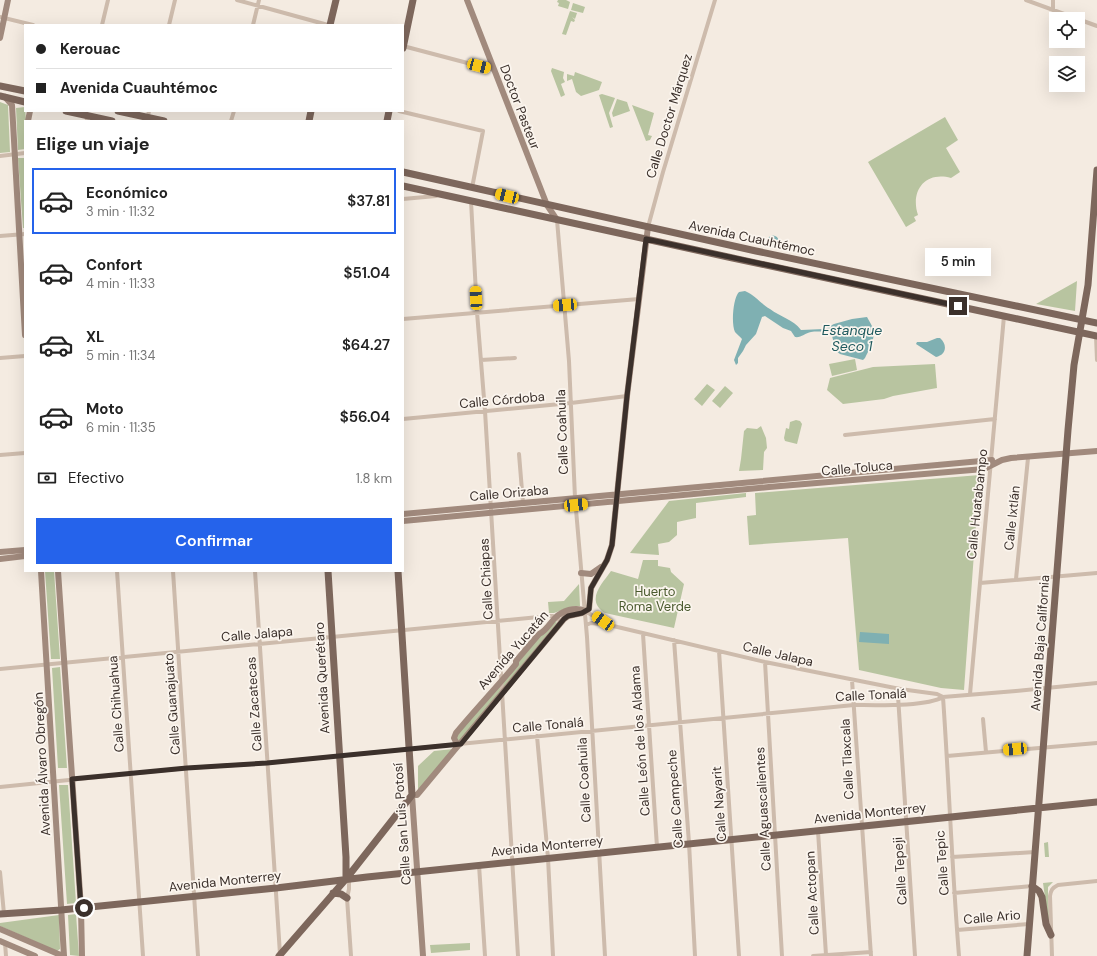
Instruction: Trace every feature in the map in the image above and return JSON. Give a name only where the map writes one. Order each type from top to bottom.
[{"type":"main road","points":[[329,24],[336,0]]},
{"type":"main road","points":[[404,42],[413,0]]},
{"type":"main road","points":[[0,86],[24,91]]},
{"type":"main road","points":[[2,97],[24,102]]},
{"type":"main road","points":[[70,112],[107,120]]},
{"type":"main road","points":[[123,112],[160,120]]},
{"type":"main road","name":"Avenida Baja California","points":[[1026,956],[1074,365],[1088,284],[1097,170]]},
{"type":"main road","name":"Avenida Cuauhtémoc","points":[[404,172],[648,228],[908,284],[1097,322]]},
{"type":"main road","name":"Avenida Cuauhtémoc","points":[[404,186],[1096,336]]},
{"type":"main road","name":"Avenida Querétaro","points":[[328,572],[347,879]]},
{"type":"main road","name":"Calle San Luis Potosí","points":[[398,572],[412,795]]},
{"type":"main road","name":"Avenida Yucatán","points":[[333,893],[347,879],[412,795]]},
{"type":"main road","name":"Avenida Monterrey","points":[[2,914],[81,908],[276,888],[367,876],[1097,802]]},
{"type":"main road","points":[[358,863],[360,870],[367,876]]},
{"type":"main road","points":[[1032,886],[1039,891],[1042,897],[1046,924],[1051,935]]},
{"type":"main road","points":[[280,956],[333,893],[341,894],[347,898]]},
{"type":"street","points":[[0,38],[2,18],[8,0]]},
{"type":"street","points":[[102,24],[108,0]]},
{"type":"street","points":[[169,24],[175,0]]},
{"type":"street","points":[[237,0],[325,24]]},
{"type":"street","points":[[253,24],[259,0]]},
{"type":"street","name":"Doctor Pasteur","points":[[467,0],[547,205],[557,220]]},
{"type":"street","name":"Calle Doctor Márquez","points":[[584,611],[589,609],[591,588],[608,558],[612,545],[627,396],[648,228],[663,172],[715,0]]},
{"type":"street","points":[[1026,0],[1097,26]]},
{"type":"street","points":[[1053,0],[1053,9]]},
{"type":"street","points":[[2,18],[29,24]]},
{"type":"street","points":[[404,47],[494,70]]},
{"type":"street","points":[[2,97],[12,105],[22,234],[24,302]]},
{"type":"street","points":[[403,112],[483,131],[472,188]]},
{"type":"street","points":[[0,156],[24,153]]},
{"type":"street","points":[[404,199],[443,195]]},
{"type":"street","name":"Calle Chiapas","points":[[471,200],[518,956]]},
{"type":"street","name":"Calle Coahuila","points":[[557,220],[565,305],[575,502],[586,625],[605,956]]},
{"type":"street","points":[[0,236],[22,234]]},
{"type":"street","points":[[404,319],[639,299]]},
{"type":"street","name":"Calle Huatabampo","points":[[970,694],[1004,316]]},
{"type":"street","points":[[1096,336],[1097,360]]},
{"type":"street","points":[[0,358],[24,356]]},
{"type":"street","points":[[481,360],[515,358]]},
{"type":"street","name":"Calle Córdoba","points":[[404,418],[485,412],[627,396]]},
{"type":"street","points":[[845,435],[995,419]]},
{"type":"street","name":"Calle Toluca","points":[[618,494],[984,469],[991,462],[1011,458],[1028,458],[1097,451]]},
{"type":"street","points":[[0,455],[24,453]]},
{"type":"street","points":[[519,454],[523,503]]},
{"type":"street","name":"Calle Ixtlán","points":[[1016,579],[1028,458]]},
{"type":"street","name":"Calle Toluca","points":[[617,501],[790,482]]},
{"type":"street","name":"Calle Orizaba","points":[[404,514],[575,502],[618,494]]},
{"type":"street","name":"Calle Orizaba","points":[[404,521],[523,503],[617,501]]},
{"type":"street","points":[[0,552],[24,550]]},
{"type":"street","points":[[0,559],[24,556]]},
{"type":"street","points":[[581,573],[591,574],[604,565]]},
{"type":"street","name":"Avenida Álvaro Obregón","points":[[41,572],[64,956]]},
{"type":"street","points":[[58,572],[81,908],[82,956]]},
{"type":"street","name":"Calle Chihuahua","points":[[117,572],[143,956]]},
{"type":"street","name":"Calle Guanajuato","points":[[173,572],[187,768],[198,956]]},
{"type":"street","name":"Calle Zacatecas","points":[[255,572],[280,956]]},
{"type":"street","points":[[980,583],[1097,573]]},
{"type":"street","name":"Avenida Yucatán","points":[[459,744],[454,738],[456,733],[501,682],[516,664],[516,661],[539,634],[555,618],[568,610],[579,609],[584,611]]},
{"type":"street","name":"Calle Jalapa","points":[[584,611],[596,616],[610,625]]},
{"type":"street","name":"Avenida Yucatán","points":[[412,795],[417,795],[562,622],[568,616],[582,613],[584,611]]},
{"type":"street","name":"Calle Jalapa","points":[[0,669],[549,616],[562,622]]},
{"type":"street","name":"Calle Jalapa","points":[[586,625],[590,623],[610,625],[765,662],[900,689],[937,694],[943,697]]},
{"type":"street","name":"Calle León de los Aldama","points":[[643,634],[657,847]]},
{"type":"street","name":"Calle Campeche","points":[[674,640],[689,843],[695,956]]},
{"type":"street","name":"Calle Nayarit","points":[[719,651],[739,956]]},
{"type":"street","name":"Calle Aguascalientes","points":[[765,662],[782,956]]},
{"type":"street","name":"Calle Tlaxcala","points":[[852,680],[871,954]]},
{"type":"street","name":"Calle Tonalá","points":[[0,787],[130,773],[267,763],[409,748],[592,732],[648,725],[854,705],[899,705],[970,694],[1097,683]]},
{"type":"street","name":"Calle Tepeji","points":[[900,689],[898,696],[915,956]]},
{"type":"street","name":"Calle Tepic","points":[[943,697],[949,818],[959,956]]},
{"type":"street","points":[[983,719],[986,752]]},
{"type":"street","points":[[537,736],[548,858],[553,956]]},
{"type":"street","points":[[947,756],[1097,743]]},
{"type":"street","name":"Calle San Luis Potosí","points":[[412,795],[423,956]]},
{"type":"street","name":"Calle Actopan","points":[[818,830],[826,955]]},
{"type":"street","points":[[952,857],[1035,852]]},
{"type":"street","points":[[479,865],[485,956]]},
{"type":"street","points":[[0,872],[2,914]]},
{"type":"street","name":"Avenida Querétaro","points":[[347,879],[349,888],[347,898],[352,956]]},
{"type":"street","points":[[1052,956],[1050,896],[1054,887],[1058,885],[1097,881]]},
{"type":"street","points":[[954,893],[1032,886]]},
{"type":"street","name":"Calle Ario","points":[[957,930],[1029,924]]},
{"type":"street","points":[[0,929],[64,956]]},
{"type":"street","points":[[3,942],[6,956]]},
{"type":"street","points":[[3,942],[35,956]]},
{"type":"street","points":[[813,956],[871,954]]},
{"type":"green space","points":[[558,0],[566,0],[570,2],[568,9],[558,6]]},
{"type":"green space","points":[[573,3],[585,7],[583,13],[571,10]]},
{"type":"green space","points":[[570,11],[577,13],[575,19],[572,17],[575,20],[574,22],[571,21],[566,35],[562,34]]},
{"type":"green space","points":[[552,68],[564,72],[563,78],[565,82],[561,84],[565,95],[561,97],[551,71]]},
{"type":"green space","points":[[575,72],[602,82],[599,90],[581,96],[576,92],[572,79],[567,81],[567,74],[574,76]]},
{"type":"green space","points":[[602,94],[615,98],[609,113],[613,127],[610,128],[599,95]]},
{"type":"green space","points":[[617,99],[627,102],[630,111],[613,117],[612,113]]},
{"type":"green space","points":[[0,102],[8,105],[10,152],[0,153]]},
{"type":"green space","points":[[632,105],[654,113],[648,135],[652,136],[650,140],[646,141]]},
{"type":"green space","points":[[24,107],[26,120],[24,120],[24,149],[18,150],[16,108]]},
{"type":"green space","points":[[945,117],[958,140],[946,148],[960,172],[951,178],[934,177],[927,180],[922,185],[916,198],[918,215],[914,217],[916,221],[906,227],[868,162]]},
{"type":"green space","points":[[18,158],[24,158],[23,228]]},
{"type":"green space","points":[[1077,281],[1075,311],[1036,304]]},
{"type":"green space","points":[[855,359],[857,370],[832,376],[829,364]]},
{"type":"green space","points":[[935,364],[937,388],[884,399],[843,404],[827,390],[830,378],[873,367]]},
{"type":"green space","points":[[707,384],[715,390],[702,406],[694,399]]},
{"type":"green space","points":[[725,386],[733,393],[720,408],[712,401]]},
{"type":"green space","points":[[796,420],[800,421],[802,424],[797,444],[785,441],[784,438],[786,428],[789,429],[790,422]]},
{"type":"green space","points":[[761,426],[766,438],[767,448],[764,452],[763,470],[739,471],[744,431],[747,428],[757,429]]},
{"type":"green space","points":[[980,475],[964,690],[941,688],[859,670],[848,538],[749,545],[747,516],[756,515],[755,493]]},
{"type":"green space","points":[[746,493],[746,497],[696,503],[696,518],[677,522],[677,535],[669,542],[658,544],[659,555],[630,553],[669,501]]},
{"type":"green space","name":"Huerto Roma Verde","points":[[643,560],[658,560],[658,566],[670,568],[671,572],[684,584],[674,628],[605,613],[596,603],[597,592],[611,571],[638,579]]},
{"type":"green space","points":[[45,572],[54,572],[60,659],[51,659]]},
{"type":"green space","points":[[579,584],[580,606],[570,607],[554,613],[549,613],[548,602],[564,601]]},
{"type":"green space","points":[[557,621],[503,688],[502,682],[551,623]]},
{"type":"green space","points":[[60,667],[67,768],[58,768],[52,668]]},
{"type":"green space","points":[[500,686],[500,693],[459,742],[455,737]]},
{"type":"green space","points":[[453,749],[418,791],[418,766],[434,751]]},
{"type":"green space","points":[[59,785],[68,785],[76,903],[67,904]]},
{"type":"green space","points":[[1048,842],[1049,857],[1045,857],[1044,843]]},
{"type":"green space","points":[[1053,882],[1048,887],[1050,933],[1043,883]]},
{"type":"green space","points":[[76,914],[79,956],[70,955],[68,915]]},
{"type":"green space","points":[[59,915],[60,949],[57,951],[0,926],[0,923]]},
{"type":"green space","points":[[470,943],[470,950],[431,953],[430,945]]},
{"type":"water","points":[[773,235],[777,237],[779,241],[777,245],[773,247],[769,245],[767,241],[769,237]]},
{"type":"water","name":"Estanque Seco 1","points":[[745,291],[774,312],[794,323],[801,330],[824,329],[834,324],[867,317],[874,333],[872,344],[863,360],[840,354],[836,351],[831,332],[811,332],[795,337],[791,331],[783,328],[765,316],[762,317],[756,334],[746,345],[738,358],[738,363],[736,365],[734,360],[742,339],[735,332],[733,311],[737,295],[739,292]]},
{"type":"water","points":[[940,338],[943,341],[945,349],[942,354],[936,357],[916,344],[917,342],[927,342]]},
{"type":"water","points":[[860,632],[889,634],[889,644],[859,642]]},
{"type":"route","points":[[84,908],[81,908],[72,779],[187,768],[267,763],[461,744],[564,619],[568,616],[582,613],[589,609],[592,585],[607,560],[612,545],[627,396],[646,239],[958,306]]}]
